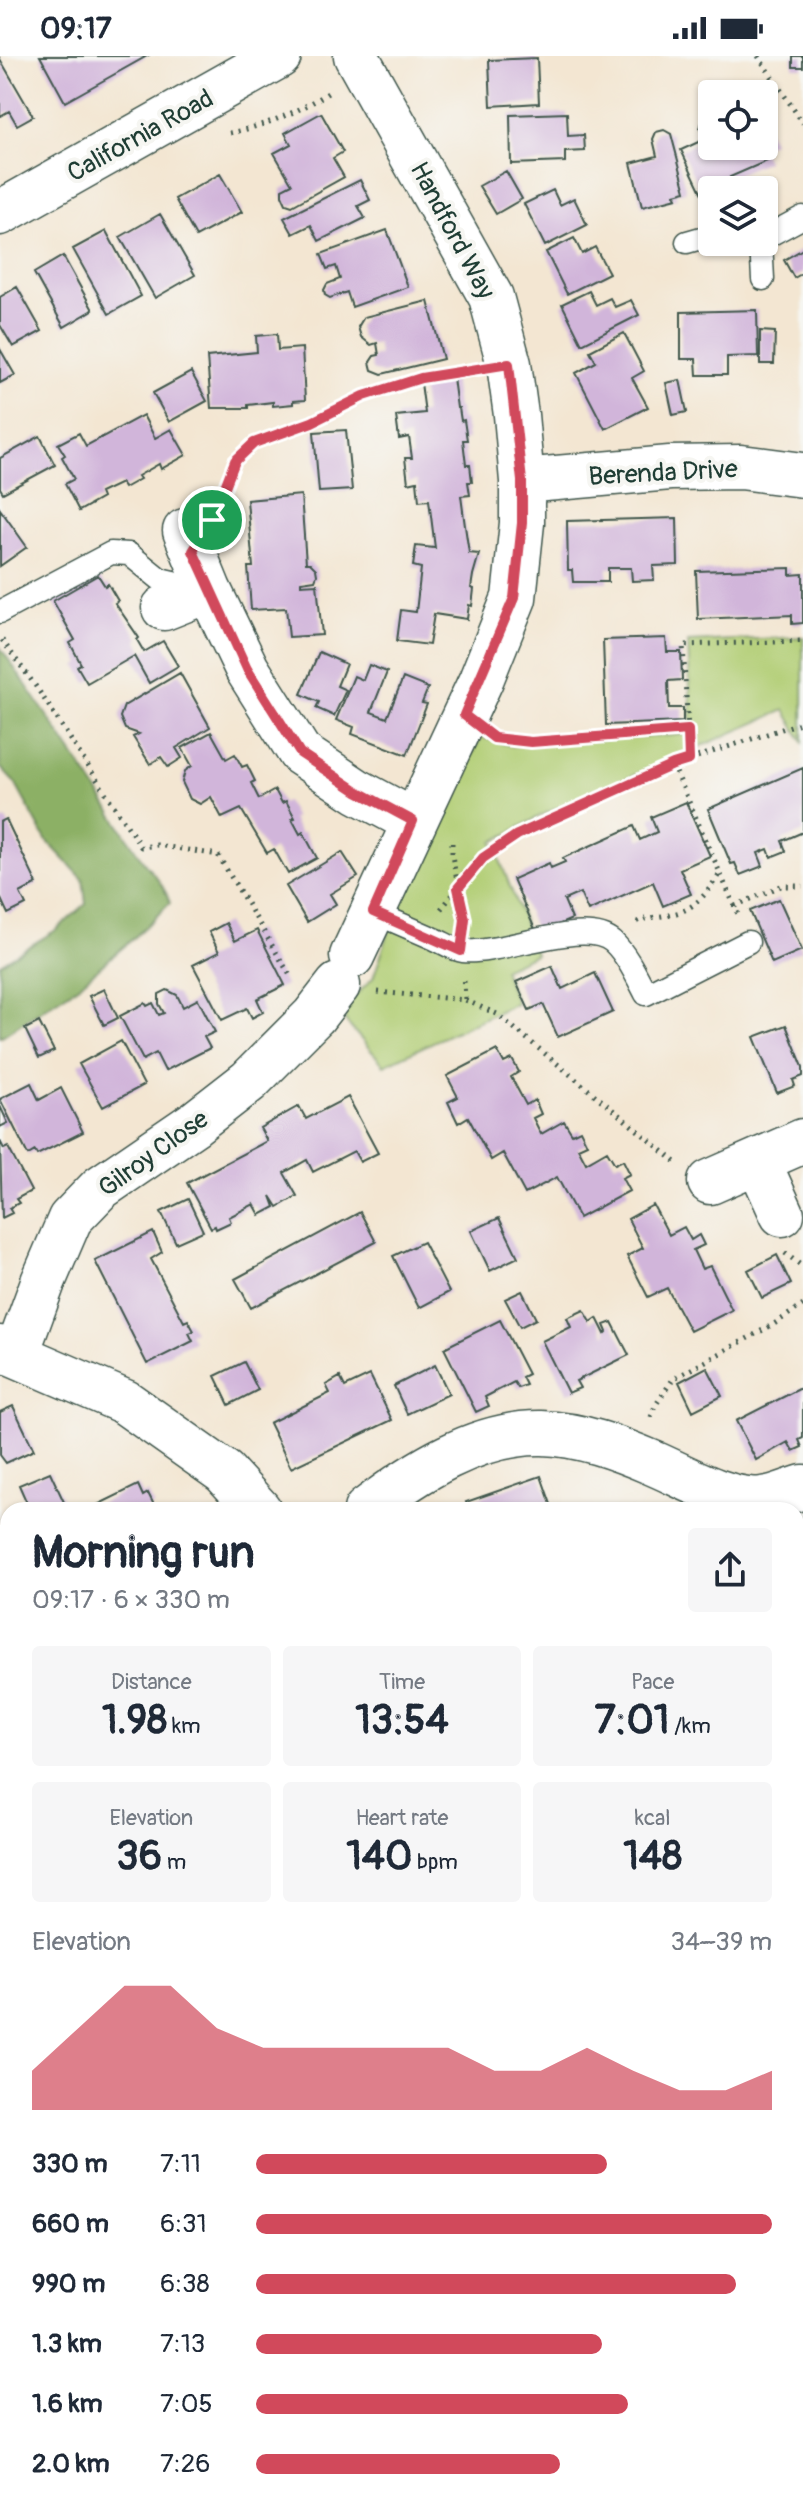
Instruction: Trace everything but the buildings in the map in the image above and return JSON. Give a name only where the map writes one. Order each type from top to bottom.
[{"type":"street","name":"California Road","points":[[0,213],[279,56]]},
{"type":"street","name":"Handford Way","points":[[335,986],[373,912],[433,825],[464,715],[514,598],[522,523],[522,481],[509,364],[491,297],[356,56]]},
{"type":"street","name":"Berenda Drive","points":[[522,481],[670,468],[741,467],[803,475]]},
{"type":"street","points":[[164,608],[196,557]]},
{"type":"street","points":[[196,557],[247,669],[300,753],[357,791],[433,825]]},
{"type":"street","name":"Gilroy Close","points":[[8,1351],[70,1219],[100,1188],[195,1123],[249,1081],[335,986]]},
{"type":"street","points":[[710,1182],[803,1141]]},
{"type":"street","points":[[758,1161],[782,1214]]},
{"type":"street","points":[[8,1351],[125,1402],[224,1472],[252,1502]]},
{"type":"street","points":[[376,1502],[400,1484],[469,1448],[504,1438],[541,1433],[589,1439],[751,1502]]},
{"type":"street","points":[[769,1502],[803,1487]]},
{"type":"lane","points":[[778,231],[803,217]]},
{"type":"lane","points":[[687,242],[698,239]]},
{"type":"lane","points":[[763,256],[763,279]]},
{"type":"lane","points":[[0,612],[111,553],[129,554],[160,579],[196,557]]},
{"type":"lane","points":[[373,912],[461,951],[502,949],[541,938],[583,933],[607,938],[615,943],[646,994],[748,942]]},
{"type":"path","points":[[758,56],[803,123]]},
{"type":"path","points":[[196,557],[235,461],[254,443],[312,422],[364,396],[421,378],[509,364]]},
{"type":"path","points":[[0,637],[141,847],[157,845],[218,855],[335,986],[465,1000],[497,1014],[690,1174],[710,1182]]},
{"type":"path","points":[[689,760],[683,645],[803,641]]},
{"type":"path","points":[[464,715],[494,738],[531,742],[688,730]]},
{"type":"path","points":[[422,933],[483,858],[517,835],[673,765],[803,722]]},
{"type":"path","points":[[673,765],[748,942]]},
{"type":"path","points":[[433,825],[452,856],[465,919],[461,951],[465,1000]]},
{"type":"path","points":[[615,943],[628,926],[648,917],[681,912],[705,897],[720,872]]},
{"type":"path","points":[[735,906],[781,886],[803,886]]},
{"type":"path","points":[[637,1456],[655,1406],[673,1379],[803,1305]]},
{"type":"green space","points":[[803,637],[803,742],[785,710],[544,814],[493,842],[536,954],[503,969],[516,1003],[384,1065],[345,1021],[345,1006],[373,978],[406,884],[481,737],[512,746],[692,734],[688,642]]},
{"type":"green space","points":[[0,647],[160,882],[170,903],[79,985],[2,1036],[0,964],[56,930],[86,904],[83,879],[46,840],[15,783],[0,767]]},
{"type":"route","points":[[509,364],[522,481],[522,523],[514,598],[464,715],[494,738],[531,742],[688,730],[689,760],[517,835],[483,858],[458,888],[465,919],[461,951],[373,912],[413,821],[357,791],[300,753],[247,669],[193,551],[212,520],[235,461],[254,443],[312,422],[364,396],[421,378],[509,364]]}]
